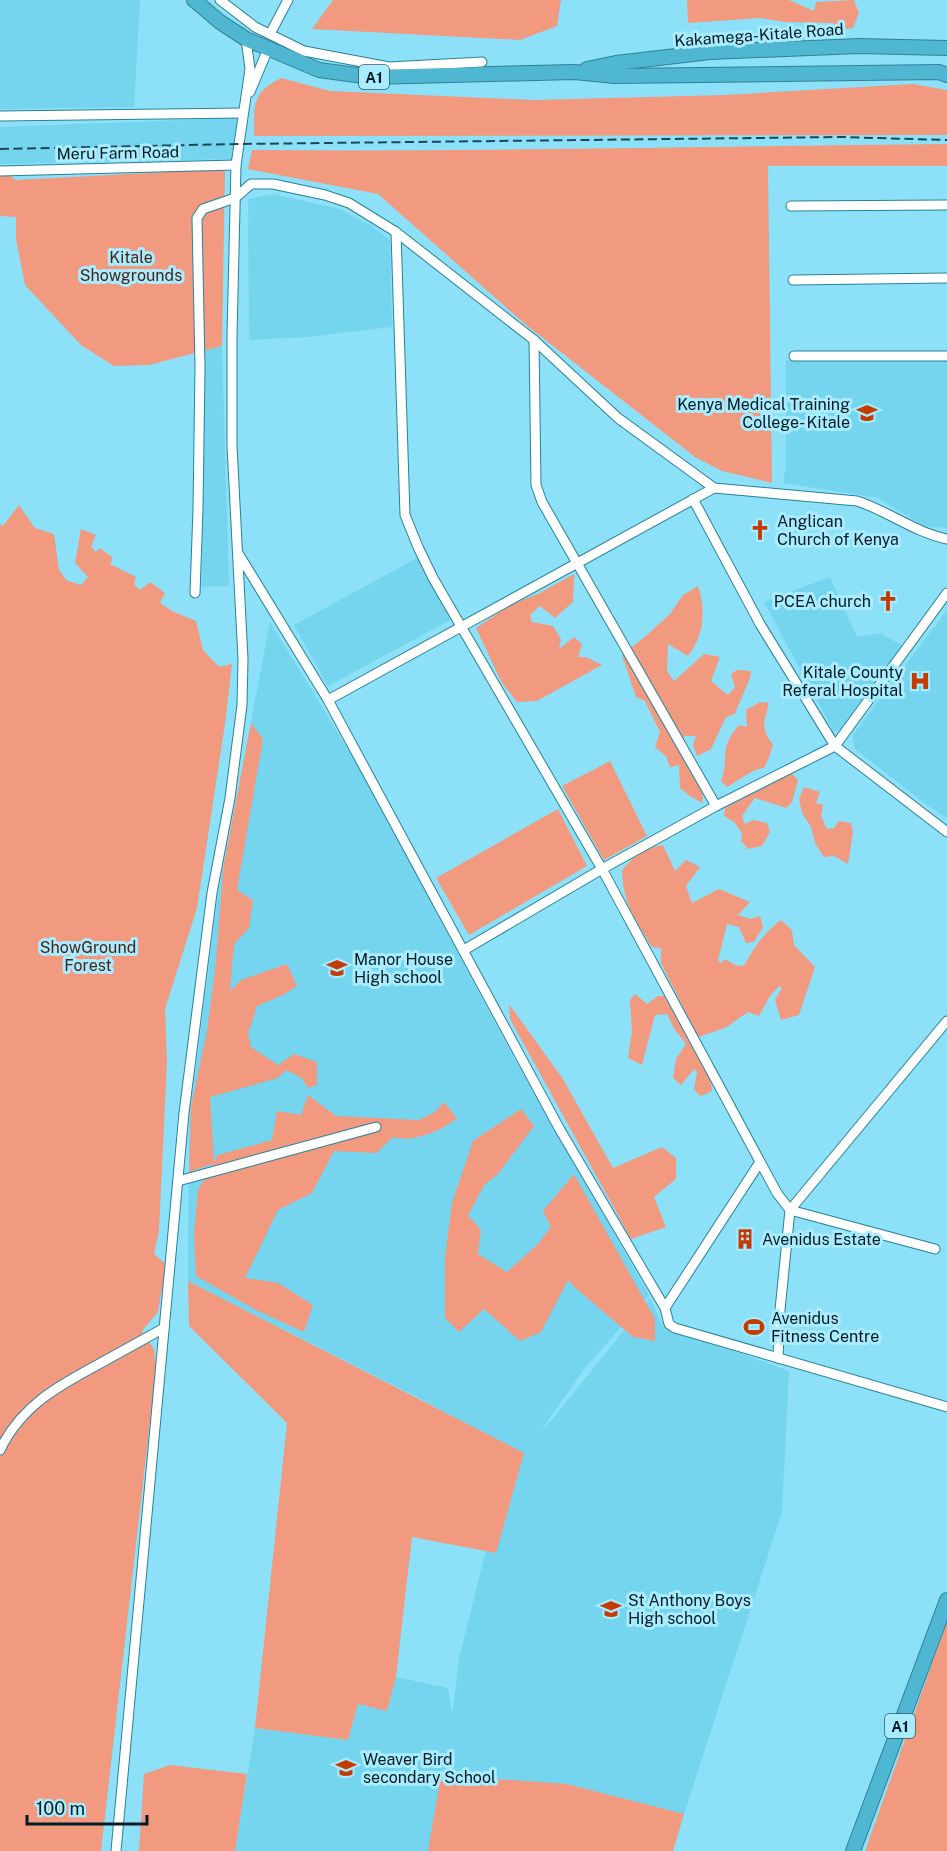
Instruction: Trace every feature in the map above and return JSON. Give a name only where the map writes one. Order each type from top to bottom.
[{"type":"highway","name":"Kakamega-Kitale Road","points":[[194,0],[220,22],[267,49],[319,70],[371,77],[574,72],[615,76],[939,72],[947,75]]},
{"type":"highway","name":"Kakamega-Kitale Road","points":[[574,72],[616,63],[710,52],[858,45],[947,48]]},
{"type":"highway","name":"A1","points":[[853,1851],[947,1600]]},
{"type":"street","points":[[220,0],[255,27],[304,51],[389,67],[482,62]]},
{"type":"street","points":[[270,34],[288,0]]},
{"type":"street","points":[[116,1851],[186,1102],[212,893],[230,798],[242,705],[243,659],[232,446],[232,336],[236,165],[250,69],[246,39]]},
{"type":"street","points":[[247,96],[256,82],[267,49]]},
{"type":"street","points":[[0,116],[243,113]]},
{"type":"street","name":"Meru Farm Road","points":[[0,171],[236,165]]},
{"type":"street","points":[[195,593],[200,367],[197,218],[203,209],[235,198],[252,184],[273,184],[349,202],[396,232],[534,340],[618,418],[714,488],[856,501],[876,507],[912,527],[947,538]]},
{"type":"street","points":[[791,206],[947,205]]},
{"type":"street","points":[[396,232],[405,515],[418,547],[602,869],[777,1193],[790,1210],[935,1249]]},
{"type":"street","points":[[793,280],[947,278]]},
{"type":"street","points":[[534,340],[536,485],[550,518],[716,806]]},
{"type":"street","points":[[794,357],[947,356]]},
{"type":"street","points":[[328,700],[714,488]]},
{"type":"street","points":[[693,499],[760,624],[835,746],[947,832]]},
{"type":"street","points":[[236,550],[328,700],[559,1128],[665,1308],[669,1324],[675,1328],[947,1407]]},
{"type":"street","points":[[464,950],[602,869],[716,806],[835,746],[947,593]]},
{"type":"street","points":[[778,1358],[780,1310],[790,1210],[919,1058],[947,1021]]},
{"type":"street","points":[[178,1181],[376,1127]]},
{"type":"street","points":[[665,1308],[760,1162]]},
{"type":"street","points":[[0,1450],[8,1432],[30,1407],[54,1388],[164,1328]]},
{"type":"shaded area","points":[[0,0],[140,0],[134,107],[0,109]]},
{"type":"shaded area","points":[[237,118],[232,159],[0,164],[0,127]]},
{"type":"shaded area","points":[[273,194],[340,209],[370,225],[390,240],[392,327],[307,337],[249,340],[248,199]]},
{"type":"shaded area","points":[[222,346],[229,586],[202,587],[203,351]]},
{"type":"shaded area","name":"Kenya Medical Training College- Kitale","points":[[947,359],[947,528],[924,526],[878,498],[783,483],[786,467],[786,360]]},
{"type":"shaded area","points":[[419,557],[452,619],[328,686],[294,625]]},
{"type":"shaded area","points":[[830,577],[857,637],[880,633],[903,646],[842,729],[834,732],[764,602]]},
{"type":"shaded area","name":"Kitale County Referal Hospital","points":[[947,610],[947,818],[855,749],[852,736]]},
{"type":"shaded area","points":[[270,622],[362,772],[504,1040],[649,1295],[585,1368],[542,1429],[551,1421],[650,1298],[663,1326],[789,1371],[782,1512],[672,1851],[235,1851],[255,1728],[348,1740],[358,1704],[387,1711],[396,1677],[448,1688],[452,1715],[459,1659],[484,1558],[517,1453],[421,1399],[188,1281],[189,1122],[218,895]]},
{"type":"green space","points":[[333,0],[561,0],[557,26],[520,40],[312,29]]},
{"type":"green space","points":[[687,0],[789,0],[814,11],[816,2],[854,0],[859,13],[853,28],[841,30],[833,23],[785,22],[761,18],[688,23]]},
{"type":"green space","points":[[281,78],[330,91],[535,100],[724,95],[913,84],[947,90],[947,135],[254,136],[256,101],[264,89]]},
{"type":"green space","points":[[947,144],[947,166],[768,166],[772,483],[722,471],[695,457],[525,324],[378,194],[248,169],[252,150],[513,150]]},
{"type":"green space","name":"Kitale Showgrounds","points":[[225,169],[222,346],[149,365],[114,366],[81,345],[25,285],[16,239],[16,217],[0,216],[0,176],[10,175],[15,180]]},
{"type":"green space","name":"ShowGround Forest","points":[[19,505],[35,528],[54,534],[59,570],[66,580],[81,585],[88,577],[75,563],[81,529],[96,535],[91,547],[96,552],[100,548],[113,558],[110,564],[136,577],[134,584],[140,590],[150,582],[165,593],[160,603],[196,621],[203,650],[219,667],[232,664],[197,908],[165,1009],[167,1061],[159,1231],[154,1254],[166,1264],[158,1312],[142,1331],[154,1349],[156,1369],[101,1851],[0,1851],[0,524],[3,526]]},
{"type":"green space","points":[[574,574],[573,602],[555,618],[540,606],[530,615],[532,622],[553,626],[561,639],[559,649],[574,637],[582,644],[578,657],[586,657],[602,665],[537,701],[517,702],[502,683],[476,628],[512,604],[538,594]]},
{"type":"green space","points":[[698,586],[703,613],[697,640],[688,656],[668,644],[667,671],[674,681],[704,654],[720,657],[711,681],[728,695],[735,687],[731,674],[737,670],[751,671],[735,714],[726,717],[711,749],[697,756],[693,745],[696,736],[684,736],[686,762],[702,788],[703,803],[680,788],[679,765],[670,767],[666,756],[655,747],[660,732],[645,701],[636,697],[622,655],[670,614],[683,595]]},
{"type":"green space","points":[[760,702],[769,703],[764,725],[766,734],[773,745],[768,760],[764,768],[750,773],[727,787],[721,781],[726,747],[739,725],[747,727],[746,710]]},
{"type":"green space","points":[[251,723],[263,739],[237,890],[253,900],[249,928],[234,944],[230,991],[241,980],[287,964],[297,986],[257,1006],[248,1034],[251,1047],[278,1065],[294,1054],[317,1062],[317,1085],[308,1088],[302,1078],[286,1070],[278,1078],[210,1097],[214,1162],[218,1155],[272,1140],[277,1111],[301,1115],[308,1095],[336,1116],[419,1120],[435,1112],[444,1102],[457,1118],[427,1135],[409,1138],[393,1137],[376,1153],[334,1151],[312,1193],[278,1210],[245,1278],[278,1283],[313,1305],[304,1332],[256,1310],[196,1276],[194,1233],[198,1190],[213,1164],[189,1172],[191,1107],[207,1031],[216,962],[223,869]]},
{"type":"green space","points":[[610,761],[647,836],[604,860],[562,786]]},
{"type":"green space","points":[[791,773],[798,780],[792,802],[786,808],[755,798],[742,816],[745,824],[753,820],[767,823],[770,832],[762,846],[748,849],[741,841],[742,833],[734,822],[724,816],[725,808]]},
{"type":"green space","points":[[804,787],[820,792],[816,803],[823,805],[821,816],[827,829],[834,828],[839,821],[851,823],[853,832],[848,864],[834,856],[824,857],[815,843],[811,827],[802,813],[799,799]]},
{"type":"green space","points":[[558,809],[587,866],[469,935],[436,878]]},
{"type":"green space","points":[[663,845],[675,871],[686,860],[700,867],[686,886],[692,903],[719,889],[750,902],[738,915],[750,919],[760,916],[763,927],[754,942],[746,943],[739,927],[727,924],[718,960],[721,963],[725,959],[735,965],[744,966],[760,941],[781,920],[792,930],[794,945],[815,967],[799,1015],[781,1020],[775,1000],[782,988],[779,986],[770,996],[759,1016],[748,1012],[725,1028],[698,1037],[661,963],[661,948],[652,947],[640,928],[627,902],[623,882],[622,870],[641,850]]},
{"type":"green space","points":[[635,994],[647,1004],[658,996],[665,996],[711,1082],[712,1091],[701,1096],[694,1090],[697,1072],[694,1069],[681,1085],[673,1078],[676,1059],[686,1044],[675,1030],[667,1014],[655,1015],[642,1065],[628,1058],[632,1032],[630,1000]]},
{"type":"green space","points":[[509,1004],[563,1079],[613,1168],[662,1147],[676,1158],[676,1179],[654,1197],[666,1227],[631,1239],[510,1019]]},
{"type":"green space","points":[[521,1109],[534,1126],[497,1175],[485,1184],[468,1215],[481,1230],[478,1254],[507,1272],[537,1245],[551,1227],[543,1211],[574,1174],[655,1319],[655,1341],[633,1337],[568,1280],[541,1332],[520,1341],[484,1309],[459,1332],[445,1318],[445,1257],[452,1203],[473,1141]]},
{"type":"green space","points":[[188,1281],[524,1453],[496,1553],[412,1537],[396,1677],[387,1711],[358,1704],[348,1740],[255,1728],[287,1423],[189,1326]]},
{"type":"green space","points":[[947,1622],[947,1851],[865,1851]]},
{"type":"green space","points":[[170,1765],[247,1774],[235,1851],[139,1851],[144,1774]]},
{"type":"green space","points":[[441,1775],[567,1784],[684,1814],[673,1851],[428,1851]]},
{"type":"railway","points":[[0,149],[842,137],[947,140]]},
{"type":"place","name":"Kenya Medical Training College- Kitale","points":[[867,413]]},
{"type":"place","name":"Anglican Church of Kenya","points":[[760,530]]},
{"type":"place","name":"PCEA church","points":[[888,601]]},
{"type":"place","name":"Kitale County Referal Hospital","points":[[920,681]]},
{"type":"place","name":"Manor House High school","points":[[337,968]]},
{"type":"place","name":"Avenidus Estate","points":[[745,1239]]},
{"type":"place","name":"Avenidus Fitness Centre","points":[[754,1327]]},
{"type":"place","name":"St Anthony Boys High school","points":[[611,1609]]},
{"type":"place","name":"Weaver Bird secondary School","points":[[346,1768]]}]
